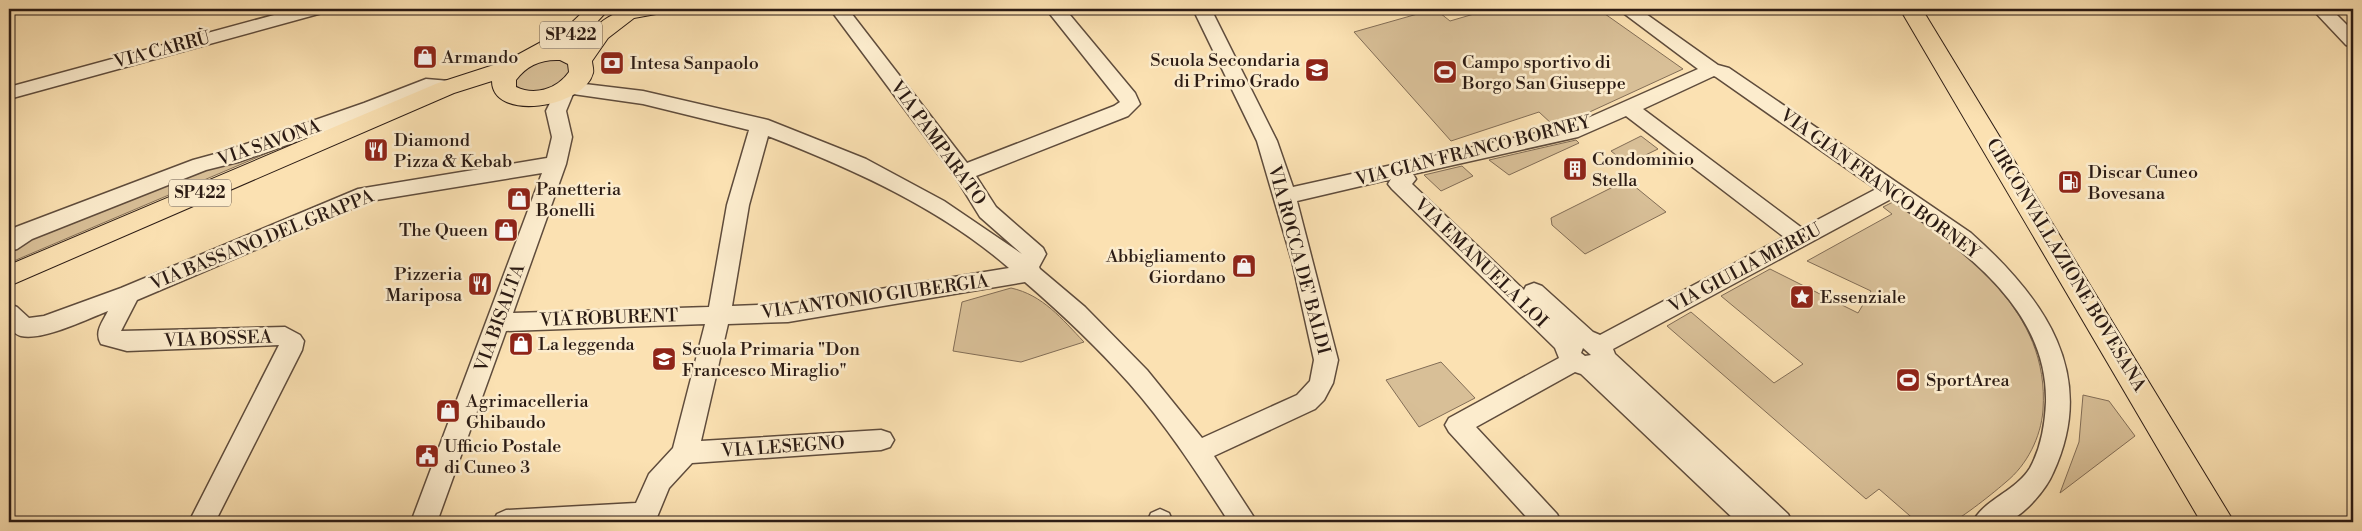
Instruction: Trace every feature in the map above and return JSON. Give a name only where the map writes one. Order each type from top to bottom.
[{"type":"main road","name":"SP422","points":[[514,66],[573,34],[598,9],[599,13],[608,17],[637,12]]},
{"type":"main road","name":"CIRCONVALLAZIONE BOVESANA","points":[[1912,9],[2218,522]]},
{"type":"main road","name":"SP422","points":[[522,97],[543,98],[567,89],[579,77],[581,64],[600,33],[637,12]]},
{"type":"main road","name":"SP422","points":[[538,54],[559,52],[568,54],[581,64]]},
{"type":"main road","name":"VIA SAVONA","points":[[9,276],[392,113],[446,88],[514,66]]},
{"type":"main road","points":[[514,66],[504,79],[504,86],[506,92],[522,97]]},
{"type":"main road","name":"VIA SAVONA","points":[[392,113],[474,93],[495,92],[522,97]]},
{"type":"street","name":"VIA CARRÙ","points":[[9,93],[288,12],[316,9]]},
{"type":"street","name":"VIA PAMPARATO","points":[[839,9],[963,173],[988,212],[1024,242],[1035,254],[1028,270]]},
{"type":"street","points":[[963,173],[1121,111],[1130,104],[1128,97],[1055,9]]},
{"type":"street","name":"VIA ROCCA DE' BALDI","points":[[1199,451],[1306,402],[1318,390],[1325,377],[1326,360],[1303,261],[1267,141],[1202,9]]},
{"type":"street","points":[[1627,9],[1705,64]]},
{"type":"street","points":[[2321,9],[2353,41]]},
{"type":"street","points":[[581,64],[604,89]]},
{"type":"street","name":"VIA GIAN FRANCO BORNEY","points":[[1285,196],[1402,175],[1578,130],[1629,108],[1705,64],[1722,72],[1963,239],[1997,270],[2021,299],[2047,341],[2058,386],[2058,424],[2052,447],[2039,475],[2022,496],[1986,522]]},
{"type":"street","name":"VIA SAVONA","points":[[9,243],[24,233],[190,169],[371,108],[426,85],[443,84],[446,88]]},
{"type":"street","points":[[522,97],[556,111],[567,89],[604,89],[698,109],[761,125],[821,146],[885,175],[964,222],[1058,295],[1124,362],[1176,421],[1199,451],[1244,522]]},
{"type":"street","points":[[1629,108],[1800,238]]},
{"type":"street","name":"VIA BISALTA","points":[[424,522],[500,322],[556,164],[562,137],[556,111]]},
{"type":"street","points":[[506,522],[643,518],[658,482],[685,453],[719,314],[738,205],[761,125]]},
{"type":"street","name":"VIA BASSANO DEL GRAPPA","points":[[9,313],[24,328],[46,325],[129,294],[366,194],[529,166],[556,164]]},
{"type":"street","name":"VIA EMANUELA LOI","points":[[1402,175],[1399,184],[1562,340],[1587,353],[1779,522]]},
{"type":"street","name":"VIA GIULIA MEREU","points":[[1548,522],[1458,424],[1891,190]]},
{"type":"street","name":"VIA ANTONIO GIUBERGIA","points":[[719,314],[742,315],[788,312],[1028,270]]},
{"type":"street","name":"VIA BOSSEA","points":[[129,294],[109,331],[109,338],[127,342],[285,336],[292,341],[290,350],[202,522]]},
{"type":"street","name":"VIA ROBURENT","points":[[500,322],[719,314]]},
{"type":"street","name":"VIA EMANUELA LOI","points":[[1587,353],[1755,522]]},
{"type":"street","name":"VIA LESEGNO","points":[[685,453],[881,440]]},
{"type":"shaded area","points":[[1435,9],[1450,21],[1491,9],[1598,9],[1683,69],[1570,121],[1553,125],[1539,112],[1451,141],[1354,32]]},
{"type":"shaded area","points":[[560,58],[570,64],[570,75],[558,84],[535,92],[521,89],[515,84],[515,74],[526,64]]},
{"type":"shaded area","points":[[1641,136],[1658,149],[1627,164],[1611,151]]},
{"type":"shaded area","points":[[1576,140],[1579,143],[1509,175],[1489,160]]},
{"type":"shaded area","points":[[291,143],[9,263],[9,247],[23,239],[197,171]]},
{"type":"shaded area","points":[[1462,166],[1473,176],[1441,191],[1424,175]]},
{"type":"shaded area","points":[[1621,183],[1633,185],[1666,212],[1585,254],[1552,225],[1551,218]]},
{"type":"shaded area","points":[[1895,201],[1949,242],[1998,288],[2018,314],[2033,342],[2042,374],[2042,420],[2032,450],[2014,475],[1970,511],[1951,522],[1917,522],[1879,489],[1866,499],[1667,326],[1691,312],[1774,383],[1803,364],[1721,296],[1770,269],[1858,313],[1871,291],[1807,261],[1892,214],[1883,207]]},
{"type":"shaded area","points":[[1011,288],[1022,291],[1042,302],[1060,317],[1084,342],[1021,362],[953,351],[962,302]]},
{"type":"shaded area","points":[[1441,362],[1475,398],[1419,427],[1386,380]]},
{"type":"shaded area","points":[[2083,395],[2109,401],[2135,436],[2060,493],[2079,442]]},
{"type":"place","name":"Armando","points":[[425,57]]},
{"type":"place","name":"Intesa Sanpaolo","points":[[612,63]]},
{"type":"place","name":"Scuola Secondaria di Primo Grado","points":[[1317,70]]},
{"type":"place","name":"Campo sportivo di Borgo San Giuseppe","points":[[1445,72]]},
{"type":"place","name":"Diamond Pizza & Kebab","points":[[376,150]]},
{"type":"place","name":"Condominio Stella","points":[[1575,169]]},
{"type":"place","name":"Discar Cuneo Bovesana","points":[[2070,182]]},
{"type":"place","name":"Panetteria Bonelli","points":[[519,199]]},
{"type":"place","name":"The Queen","points":[[506,230]]},
{"type":"place","name":"Abbigliamento Giordano","points":[[1244,266]]},
{"type":"place","name":"Pizzeria Mariposa","points":[[480,284]]},
{"type":"place","name":"Essenziale","points":[[1802,297]]},
{"type":"place","name":"La leggenda","points":[[521,344]]},
{"type":"place","name":"Scuola Primaria \"Don Francesco Miraglio\"","points":[[664,359]]},
{"type":"place","name":"SportArea","points":[[1908,380]]},
{"type":"place","name":"Agrimacelleria Ghibaudo","points":[[448,411]]},
{"type":"place","name":"Ufficio Postale di Cuneo 3","points":[[427,456]]}]
